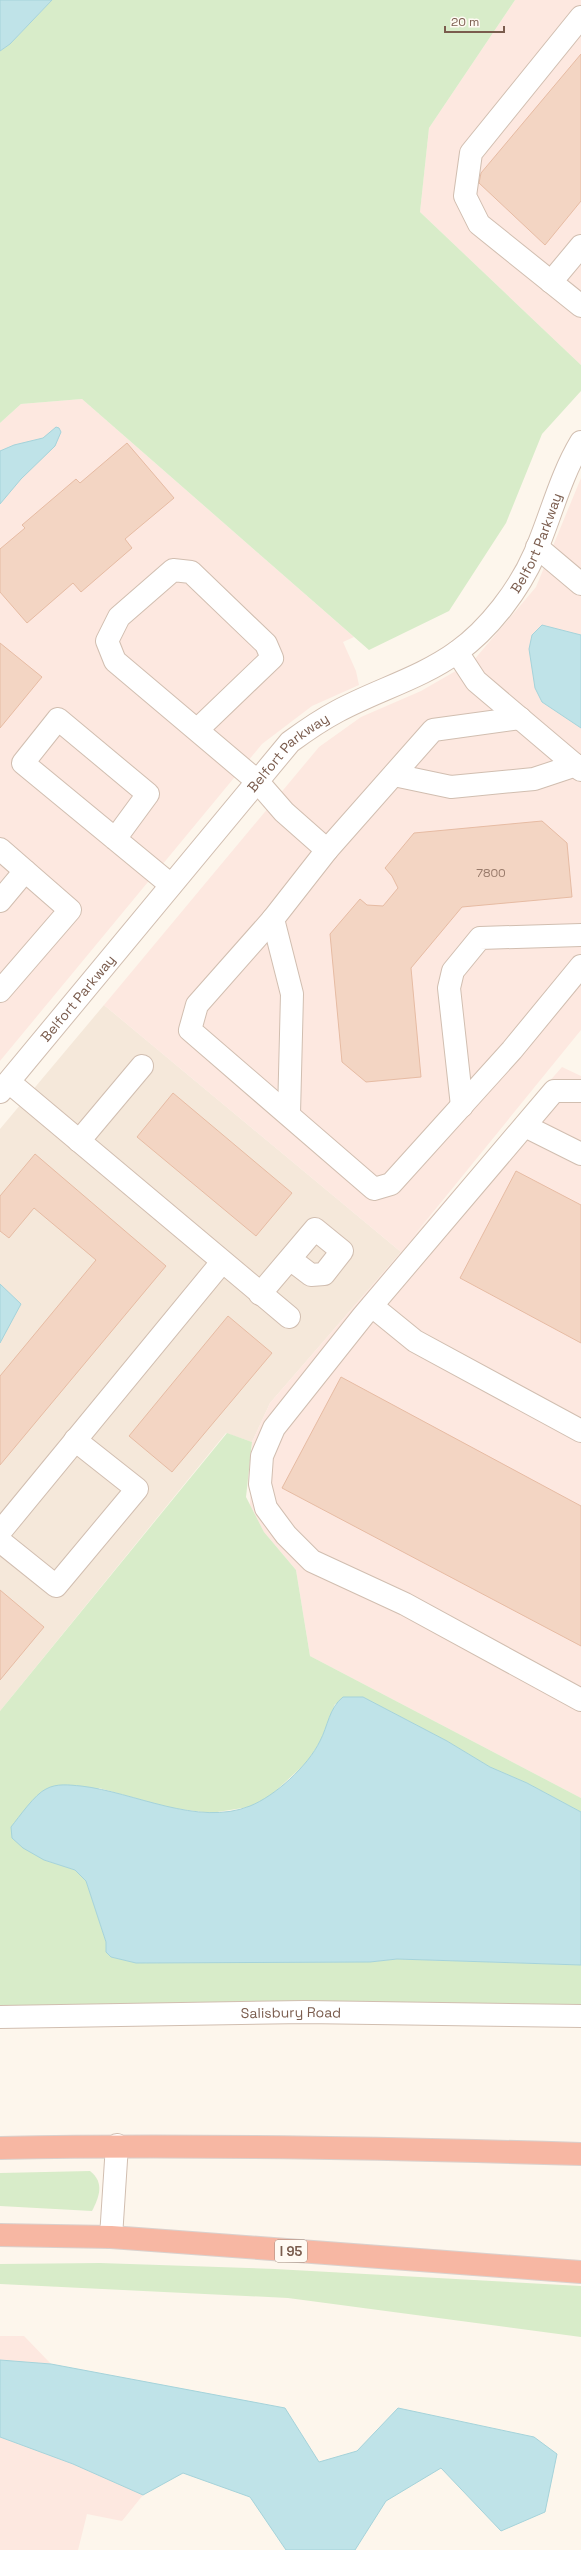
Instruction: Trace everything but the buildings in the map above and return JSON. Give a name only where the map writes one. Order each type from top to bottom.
[{"type":"highway","points":[[0,2148],[117,2145],[387,2148],[581,2154]]},
{"type":"highway","name":"I 95","points":[[0,2235],[111,2238],[581,2272]]},
{"type":"street","points":[[581,18],[471,153],[465,196],[479,224],[581,306]]},
{"type":"street","points":[[551,282],[581,246]]},
{"type":"street","name":"Belfort Parkway","points":[[4,1087],[290,742],[310,727],[338,710],[427,670],[457,652],[503,606],[537,547],[559,485],[581,442]]},
{"type":"street","points":[[537,547],[581,584]]},
{"type":"street","points":[[197,730],[272,658],[266,644],[191,572],[173,570],[119,617],[107,640],[115,661],[257,781],[284,812],[327,850]]},
{"type":"street","points":[[457,652],[476,681],[578,768]]},
{"type":"street","points":[[520,718],[434,730],[327,850],[273,919],[197,1005],[190,1030],[374,1189],[391,1184],[512,1050],[581,966]]},
{"type":"street","points":[[115,839],[148,794],[58,719],[23,763],[115,839],[171,885]]},
{"type":"street","points":[[394,776],[451,787],[534,779],[578,768]]},
{"type":"street","points":[[0,849],[70,910],[0,991]]},
{"type":"street","points":[[0,902],[25,871]]},
{"type":"street","points":[[273,919],[292,994],[289,1114]]},
{"type":"street","points":[[462,1106],[448,988],[453,971],[480,938],[581,935]]},
{"type":"street","points":[[78,1141],[142,1066]]},
{"type":"street","points":[[4,1087],[78,1141],[289,1317]]},
{"type":"street","points":[[581,1091],[554,1091],[372,1306],[274,1428],[262,1456],[260,1484],[266,1508],[286,1535],[312,1560],[405,1604],[581,1700]]},
{"type":"street","points":[[525,1126],[581,1154]]},
{"type":"street","points":[[260,1294],[290,1259]]},
{"type":"street","points":[[0,1532],[222,1262]]},
{"type":"street","points":[[372,1306],[415,1341],[581,1431]]},
{"type":"street","points":[[0,1541],[56,1586],[137,1489],[75,1440]]},
{"type":"street","name":"Salisbury Road","points":[[0,2017],[305,2012],[581,2016]]},
{"type":"street","points":[[111,2238],[117,2145]]},
{"type":"shaded area","points":[[515,0],[581,0],[581,365],[420,212],[429,128]]},
{"type":"shaded area","points":[[82,399],[354,637],[343,642],[356,671],[359,685],[312,706],[262,744],[0,1061],[0,423],[21,404]]},
{"type":"shaded area","points":[[581,478],[581,1030],[412,1238],[562,1067],[581,1076],[581,1798],[310,1656],[296,1570],[264,1532],[250,1505],[252,1442],[270,1403],[401,1252],[104,1005],[319,747],[361,717],[421,691],[473,661],[536,587]]},
{"type":"shaded area","points":[[104,1005],[401,1252],[270,1403],[252,1442],[226,1433],[0,1711],[0,1129]]},
{"type":"shaded area","points":[[0,2336],[24,2336],[51,2364],[0,2360]]},
{"type":"shaded area","points":[[0,2437],[73,2464],[143,2495],[122,2521],[87,2514],[78,2550],[0,2550]]},
{"type":"green space","points":[[52,0],[515,0],[429,128],[420,212],[581,365],[581,391],[542,434],[506,523],[449,611],[369,650],[82,399],[21,404],[0,423],[0,51],[10,44]]},
{"type":"green space","points":[[227,1433],[252,1442],[246,1497],[264,1532],[296,1570],[310,1656],[581,1798],[581,1812],[527,1783],[490,1767],[447,1741],[363,1697],[335,1704],[320,1742],[307,1762],[268,1798],[249,1807],[211,1813],[171,1808],[99,1788],[44,1860],[75,1870],[86,1881],[106,1942],[106,1952],[111,1957],[137,1963],[370,1962],[397,1959],[581,1965],[581,2007],[0,2009],[0,1711]]},
{"type":"green space","points":[[90,2171],[98,2180],[99,2185],[97,2201],[92,2211],[0,2206],[0,2173]]},
{"type":"green space","points":[[100,2263],[275,2269],[581,2286],[581,2337],[288,2298],[0,2284],[0,2264]]},
{"type":"water","points":[[0,0],[52,0],[10,44],[0,51]]},
{"type":"water","points":[[56,427],[59,428],[61,432],[55,446],[21,479],[0,504],[0,451],[14,445],[43,438]]},
{"type":"water","points":[[542,625],[581,635],[581,728],[542,702],[535,688],[529,649],[532,635]]},
{"type":"water","points":[[0,1284],[21,1304],[0,1343]]},
{"type":"water","points":[[343,1697],[363,1697],[447,1741],[490,1767],[527,1783],[581,1812],[581,1965],[397,1959],[370,1962],[136,1963],[111,1957],[106,1952],[106,1942],[86,1881],[75,1870],[44,1860],[23,1848],[12,1838],[11,1827],[32,1801],[46,1789],[59,1785],[101,1789],[166,1806],[209,1813],[230,1811],[250,1806],[280,1788],[308,1760],[315,1751],[323,1735],[335,1706]]},
{"type":"water","points":[[0,2360],[51,2364],[285,2408],[319,2462],[357,2451],[398,2408],[534,2437],[557,2454],[545,2512],[501,2531],[441,2468],[386,2501],[355,2550],[286,2550],[250,2497],[183,2473],[143,2495],[73,2464],[0,2437]]}]
